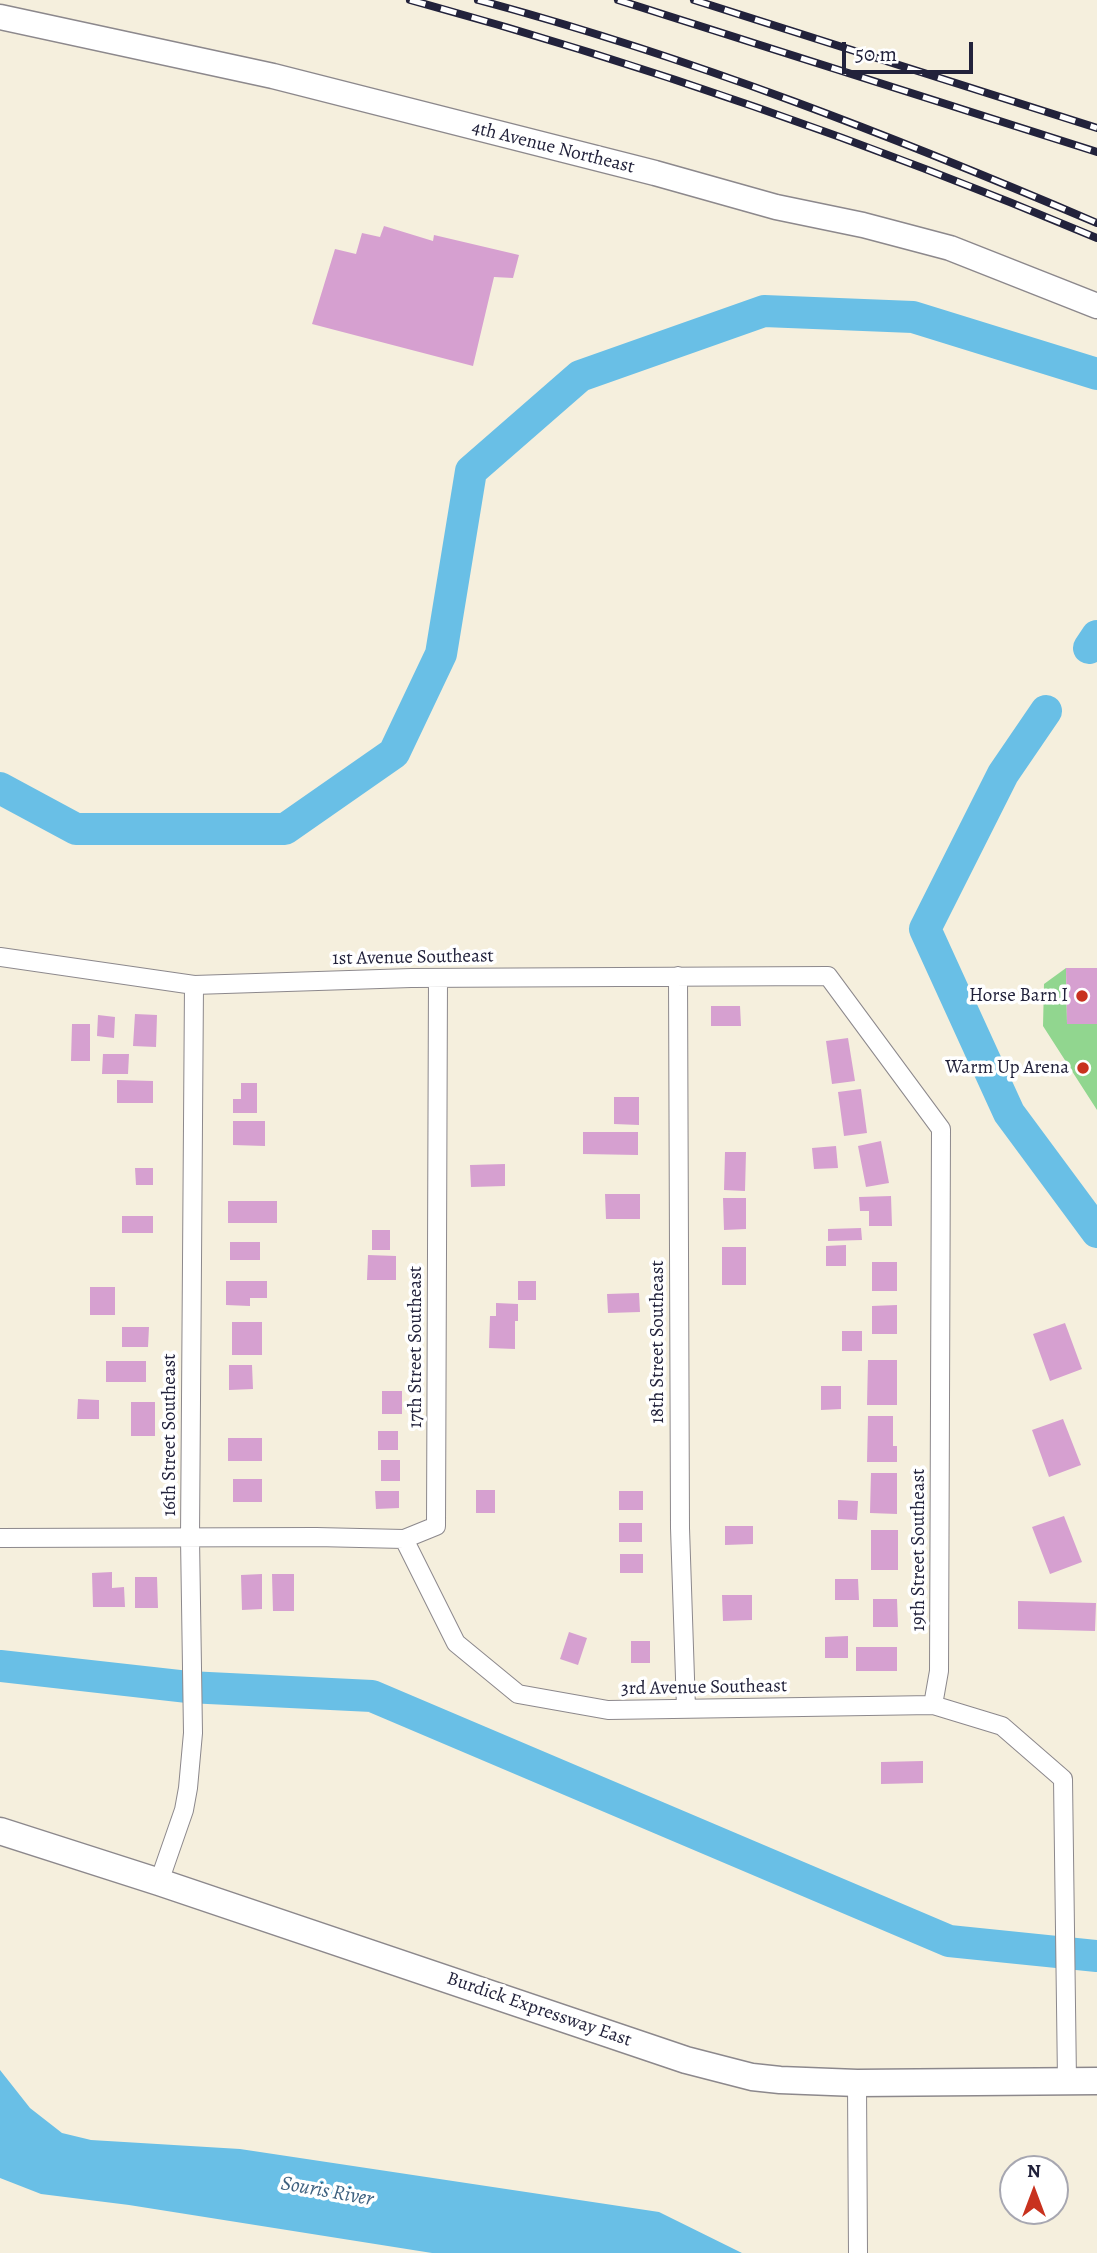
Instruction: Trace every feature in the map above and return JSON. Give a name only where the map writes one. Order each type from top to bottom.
[{"type":"main road","name":"Burdick Expressway East","points":[[0,1831],[159,1881],[686,2060],[752,2077],[857,2083],[1097,2081]]},
{"type":"street","name":"4th Avenue Northeast","points":[[0,17],[273,76],[655,173],[776,207],[863,225],[950,248],[1097,306]]},
{"type":"street","name":"1st Avenue Southeast","points":[[0,957],[194,985],[438,978],[828,976]]},
{"type":"street","name":"18th Street Southeast","points":[[678,976],[680,1528],[686,1708]]},
{"type":"street","name":"19th Street Southeast","points":[[828,976],[940,1129],[939,1671],[933,1705]]},
{"type":"street","name":"17th Street Southeast","points":[[404,1539],[436,1526],[438,978]]},
{"type":"street","name":"16th Street Southeast","points":[[159,1881],[184,1810],[193,1733],[190,1538],[194,985]]},
{"type":"street","points":[[0,1538],[404,1539]]},
{"type":"street","name":"3rd Avenue Southeast","points":[[404,1539],[456,1643],[518,1694],[608,1710],[933,1705]]},
{"type":"street","points":[[933,1705],[1002,1726],[1063,1779],[1067,2081]]},
{"type":"street","points":[[857,2083],[858,2253]]},
{"type":"green space","name":"Warm Up Arena","points":[[1066,968],[1067,1024],[1097,1024],[1097,1110],[1043,1026],[1044,984]]},
{"type":"water","name":"Souris River","points":[[0,2070],[30,2108],[62,2133],[91,2140],[240,2149],[659,2212],[742,2253],[432,2253],[129,2205],[41,2194],[0,2178]]},
{"type":"building","points":[[384,226],[433,241],[434,235],[519,255],[513,278],[494,277],[473,366],[312,324],[335,249],[356,254],[362,233],[380,237]]},
{"type":"building","name":"Horse Barn I","points":[[1066,968],[1097,968],[1097,1024],[1067,1024]]},
{"type":"building","points":[[711,1006],[740,1006],[741,1026],[711,1026]]},
{"type":"building","points":[[135,1014],[157,1015],[156,1047],[133,1046]]},
{"type":"building","points":[[98,1015],[115,1017],[114,1038],[97,1036]]},
{"type":"building","points":[[72,1024],[90,1024],[90,1061],[71,1061]]},
{"type":"building","points":[[848,1038],[855,1081],[832,1084],[826,1041]]},
{"type":"building","points":[[103,1054],[129,1054],[128,1074],[102,1074]]},
{"type":"building","points":[[117,1080],[153,1081],[153,1103],[117,1103]]},
{"type":"building","points":[[241,1083],[257,1083],[257,1113],[233,1113],[233,1099],[241,1099]]},
{"type":"building","points":[[861,1089],[867,1133],[844,1136],[838,1092]]},
{"type":"building","points":[[614,1097],[639,1097],[639,1125],[614,1124]]},
{"type":"building","points":[[233,1121],[265,1121],[265,1146],[233,1145]]},
{"type":"building","points":[[583,1132],[638,1132],[638,1155],[583,1154]]},
{"type":"building","points":[[881,1141],[889,1183],[866,1187],[858,1146]]},
{"type":"building","points":[[836,1146],[838,1168],[814,1169],[812,1148]]},
{"type":"building","points":[[725,1152],[746,1152],[745,1191],[724,1190]]},
{"type":"building","points":[[505,1164],[505,1186],[471,1187],[470,1165]]},
{"type":"building","points":[[135,1168],[153,1168],[153,1185],[136,1185]]},
{"type":"building","points":[[605,1194],[640,1194],[640,1219],[606,1219]]},
{"type":"building","points":[[891,1196],[892,1226],[869,1226],[869,1211],[860,1211],[859,1197]]},
{"type":"building","points":[[723,1198],[746,1198],[746,1229],[724,1230]]},
{"type":"building","points":[[228,1201],[277,1201],[277,1223],[228,1223]]},
{"type":"building","points":[[122,1216],[153,1216],[153,1233],[122,1233]]},
{"type":"building","points":[[861,1228],[862,1240],[828,1241],[828,1229]]},
{"type":"building","points":[[372,1230],[390,1230],[390,1250],[372,1250]]},
{"type":"building","points":[[230,1242],[260,1242],[260,1260],[230,1260]]},
{"type":"building","points":[[846,1245],[846,1266],[826,1266],[826,1246]]},
{"type":"building","points":[[722,1247],[746,1247],[746,1285],[722,1285]]},
{"type":"building","points":[[368,1255],[396,1256],[396,1280],[367,1280]]},
{"type":"building","points":[[872,1262],[897,1262],[897,1291],[872,1291]]},
{"type":"building","points":[[226,1281],[267,1281],[267,1298],[250,1298],[250,1306],[226,1305]]},
{"type":"building","points":[[518,1281],[536,1281],[536,1300],[518,1300]]},
{"type":"building","points":[[90,1287],[115,1287],[115,1315],[90,1315]]},
{"type":"building","points":[[639,1293],[640,1312],[608,1313],[607,1294]]},
{"type":"building","points":[[496,1303],[518,1304],[515,1349],[489,1348],[490,1316],[496,1316]]},
{"type":"building","points":[[897,1305],[897,1334],[872,1334],[872,1306]]},
{"type":"building","points":[[232,1322],[262,1322],[262,1355],[232,1355]]},
{"type":"building","points":[[1065,1323],[1082,1369],[1050,1381],[1033,1334]]},
{"type":"building","points":[[122,1327],[149,1327],[148,1347],[122,1347]]},
{"type":"building","points":[[842,1331],[862,1331],[862,1351],[842,1351]]},
{"type":"building","points":[[868,1360],[897,1360],[897,1405],[867,1405]]},
{"type":"building","points":[[106,1361],[146,1361],[146,1382],[106,1382]]},
{"type":"building","points":[[229,1365],[252,1365],[253,1389],[229,1390]]},
{"type":"building","points":[[821,1386],[841,1386],[841,1409],[821,1410]]},
{"type":"building","points":[[382,1391],[402,1391],[402,1414],[382,1414]]},
{"type":"building","points":[[78,1399],[99,1400],[99,1419],[77,1419]]},
{"type":"building","points":[[131,1402],[155,1402],[155,1436],[131,1436]]},
{"type":"building","points":[[868,1416],[893,1416],[893,1446],[897,1446],[897,1462],[867,1462]]},
{"type":"building","points":[[1063,1419],[1081,1465],[1049,1477],[1032,1430]]},
{"type":"building","points":[[378,1431],[398,1431],[398,1450],[378,1450]]},
{"type":"building","points":[[228,1438],[262,1438],[262,1461],[228,1461]]},
{"type":"building","points":[[381,1460],[400,1460],[400,1481],[381,1481]]},
{"type":"building","points":[[871,1473],[897,1473],[897,1514],[870,1513]]},
{"type":"building","points":[[233,1479],[262,1479],[262,1502],[233,1502]]},
{"type":"building","points":[[476,1490],[495,1490],[495,1513],[476,1513]]},
{"type":"building","points":[[375,1491],[399,1491],[399,1508],[376,1509]]},
{"type":"building","points":[[619,1491],[643,1491],[643,1510],[619,1510]]},
{"type":"building","points":[[838,1500],[858,1501],[857,1520],[838,1519]]},
{"type":"building","points":[[1064,1516],[1082,1562],[1050,1574],[1032,1527]]},
{"type":"building","points":[[619,1523],[642,1523],[642,1542],[619,1542]]},
{"type":"building","points":[[725,1526],[753,1526],[753,1544],[725,1545]]},
{"type":"building","points":[[871,1530],[898,1530],[898,1570],[871,1570]]},
{"type":"building","points":[[620,1554],[643,1554],[643,1573],[620,1573]]},
{"type":"building","points":[[112,1572],[112,1588],[124,1587],[125,1607],[93,1607],[92,1573]]},
{"type":"building","points":[[262,1574],[262,1609],[242,1610],[241,1575]]},
{"type":"building","points":[[272,1574],[294,1574],[294,1611],[273,1611]]},
{"type":"building","points":[[135,1577],[157,1577],[158,1608],[135,1608]]},
{"type":"building","points":[[835,1579],[858,1579],[859,1600],[835,1600]]},
{"type":"building","points":[[722,1595],[752,1595],[752,1620],[723,1621]]},
{"type":"building","points":[[873,1599],[897,1599],[898,1627],[873,1627]]},
{"type":"building","points":[[1018,1601],[1096,1603],[1095,1631],[1018,1629]]},
{"type":"building","points":[[569,1632],[587,1638],[578,1665],[560,1659]]},
{"type":"building","points":[[848,1636],[848,1658],[825,1658],[825,1637]]},
{"type":"building","points":[[631,1641],[650,1641],[650,1663],[631,1663]]},
{"type":"building","points":[[856,1647],[897,1647],[897,1671],[856,1671]]},
{"type":"building","points":[[923,1761],[923,1783],[881,1784],[881,1762]]},
{"type":"waterway","points":[[0,788],[76,829],[285,829],[394,753],[441,654],[471,471],[580,376],[764,311],[913,317],[1097,374]]},
{"type":"waterway","points":[[1089,648],[1097,636]]},
{"type":"waterway","points":[[1046,711],[1003,774],[925,929],[1009,1113],[1097,1232]]},
{"type":"waterway","points":[[0,1666],[188,1687],[372,1696],[949,1941],[1097,1956]]},
{"type":"railway","points":[[410,0],[585,51],[758,108],[928,170],[1097,238]]},
{"type":"railway","points":[[478,0],[636,47],[792,101],[1097,223]]},
{"type":"railway","points":[[618,0],[1097,152]]},
{"type":"railway","points":[[694,0],[1097,128]]},
{"type":"place","name":"Horse Barn I","points":[[1082,996]]},
{"type":"place","name":"Warm Up Arena","points":[[1083,1068]]}]
